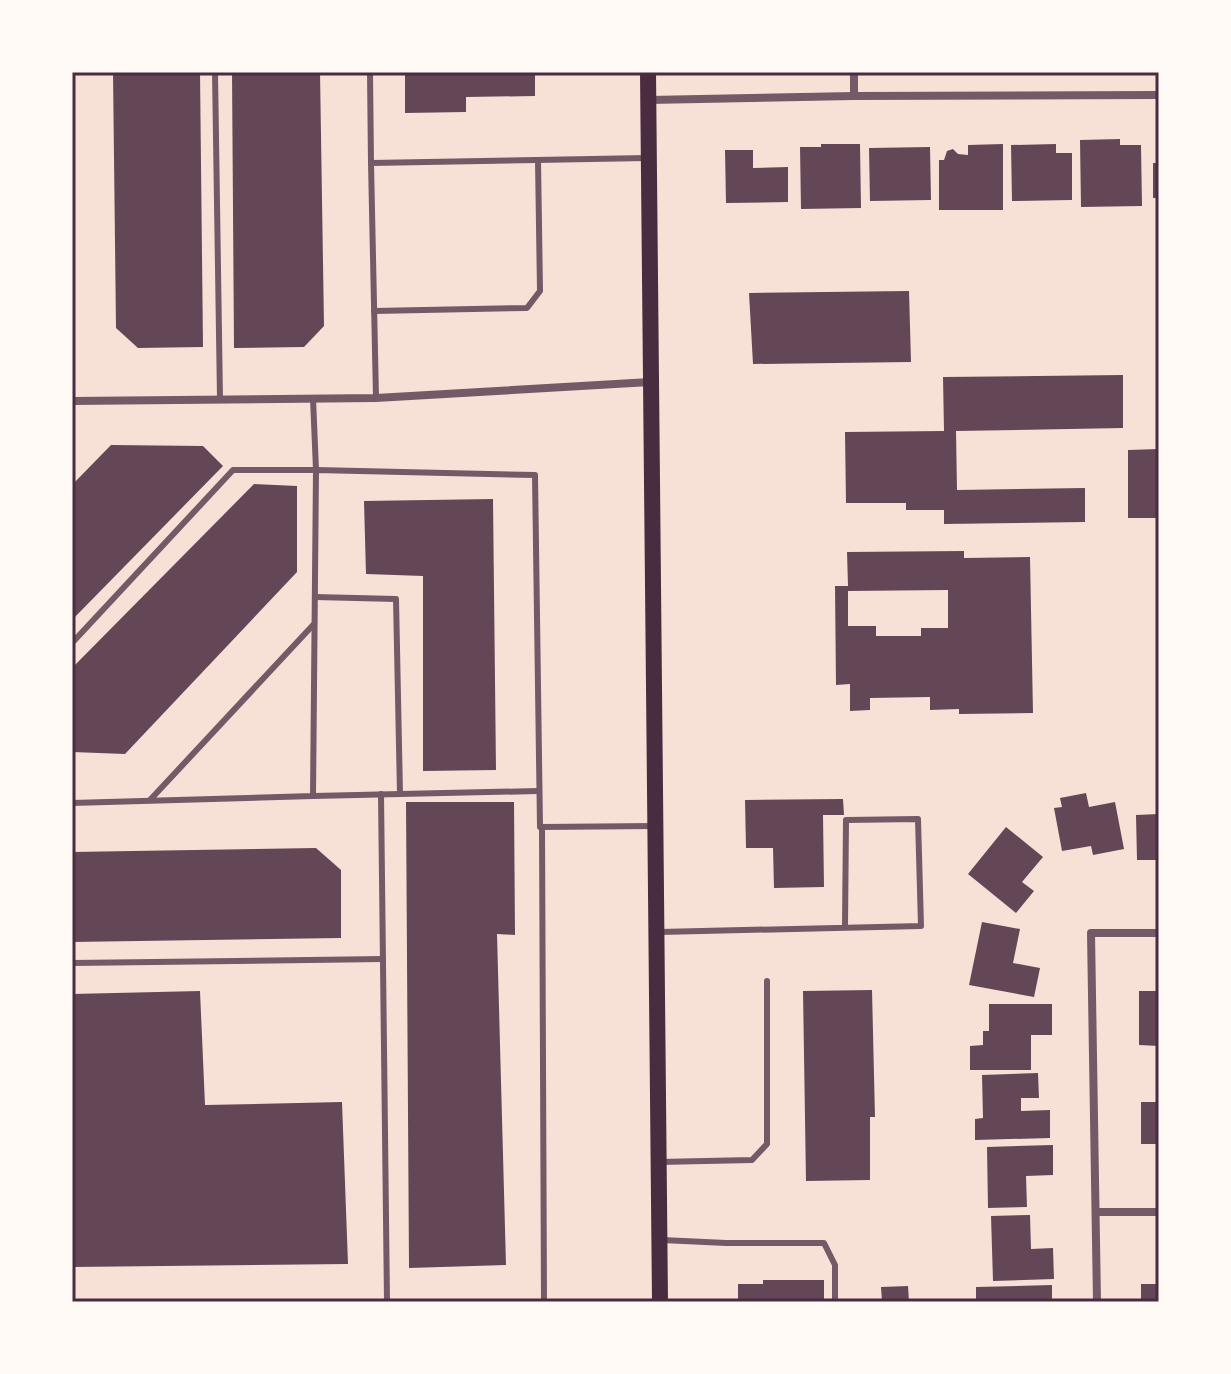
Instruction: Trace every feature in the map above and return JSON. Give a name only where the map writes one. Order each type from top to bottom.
[{"type":"main road","points":[[648,72],[660,1302]]},
{"type":"street","points":[[854,72],[854,96]]},
{"type":"street","points":[[649,100],[1159,95]]},
{"type":"street","points":[[72,401],[376,398],[651,382]]},
{"type":"street","points":[[1097,1302],[1091,933],[1159,933]]},
{"type":"street","points":[[1096,1212],[1159,1212]]},
{"type":"lane","points":[[215,72],[220,399]]},
{"type":"lane","points":[[370,72],[376,398]]},
{"type":"lane","points":[[371,163],[650,158]]},
{"type":"lane","points":[[374,311],[527,308],[540,291],[538,160]]},
{"type":"lane","points":[[313,398],[316,470],[313,796]]},
{"type":"lane","points":[[72,643],[233,470],[535,475],[538,791],[542,827],[544,1302]]},
{"type":"lane","points":[[315,597],[396,599],[400,794]]},
{"type":"lane","points":[[150,800],[314,624]]},
{"type":"lane","points":[[72,803],[538,791]]},
{"type":"lane","points":[[381,794],[387,1302]]},
{"type":"lane","points":[[656,932],[921,926],[918,819],[846,820],[845,926]]},
{"type":"lane","points":[[542,827],[655,826]]},
{"type":"lane","points":[[72,963],[383,959]]},
{"type":"lane","points":[[659,1162],[752,1160],[767,1144],[767,981]]},
{"type":"lane","points":[[660,1240],[824,1243],[835,1265],[835,1302]]},
{"type":"building","points":[[113,72],[200,72],[203,347],[138,348],[116,328]]},
{"type":"building","points":[[232,72],[320,72],[324,326],[304,347],[234,348]]},
{"type":"building","points":[[405,72],[535,72],[535,96],[466,97],[466,112],[405,113]]},
{"type":"building","points":[[1120,139],[1120,145],[1141,145],[1142,206],[1081,207],[1080,140]]},
{"type":"building","points":[[821,144],[860,144],[861,208],[801,209],[800,147],[821,147]]},
{"type":"building","points":[[1003,144],[1003,210],[939,210],[939,160],[944,160],[947,151],[953,149],[958,154],[968,155],[968,145]]},
{"type":"building","points":[[1056,144],[1056,153],[1072,153],[1072,200],[1012,201],[1011,145]]},
{"type":"building","points":[[930,147],[931,200],[870,201],[869,148]]},
{"type":"building","points":[[725,150],[753,150],[753,168],[788,167],[788,202],[726,203]]},
{"type":"building","points":[[1153,163],[1159,163],[1159,198],[1153,198]]},
{"type":"building","points":[[909,291],[911,362],[753,364],[749,293]]},
{"type":"building","points":[[1123,375],[1123,428],[956,431],[957,490],[1085,488],[1085,522],[944,524],[944,510],[906,510],[906,503],[846,503],[845,432],[944,431],[943,377]]},
{"type":"building","points":[[111,445],[203,446],[223,466],[72,620],[72,485]]},
{"type":"building","points":[[1159,449],[1159,518],[1128,518],[1128,450]]},
{"type":"building","points":[[254,484],[297,486],[297,572],[125,754],[72,752],[72,668]]},
{"type":"building","points":[[493,499],[496,770],[423,771],[423,576],[366,574],[364,501]]},
{"type":"building","points":[[964,551],[964,558],[1030,557],[1033,713],[959,714],[959,709],[930,710],[930,697],[870,698],[870,710],[850,711],[850,684],[836,685],[835,586],[848,586],[847,552]],"holes":[[[948,590],[948,628],[921,628],[921,636],[876,636],[876,626],[848,626],[848,591]]]},
{"type":"building","points":[[1086,793],[1089,807],[1115,802],[1124,849],[1093,855],[1091,846],[1062,851],[1054,808],[1062,807],[1060,798]]},
{"type":"building","points":[[843,799],[844,815],[823,815],[824,887],[774,888],[773,848],[746,848],[745,800]]},
{"type":"building","points":[[406,802],[514,802],[515,935],[497,934],[506,1265],[409,1268]]},
{"type":"building","points":[[1159,814],[1159,860],[1137,860],[1136,815]]},
{"type":"building","points":[[1006,827],[1043,857],[1022,882],[1034,891],[1016,913],[968,874]]},
{"type":"building","points":[[316,848],[341,870],[341,938],[72,942],[72,852]]},
{"type":"building","points":[[982,922],[1020,929],[1013,963],[1040,968],[1034,997],[969,985]]},
{"type":"building","points":[[872,990],[875,1117],[870,1117],[870,1180],[806,1181],[803,991]]},
{"type":"building","points":[[200,991],[205,1105],[342,1102],[348,1264],[72,1267],[72,994]]},
{"type":"building","points":[[1139,991],[1159,991],[1159,1046],[1139,1045]]},
{"type":"building","points":[[989,1004],[1052,1004],[1052,1035],[1031,1035],[1031,1070],[970,1070],[970,1046],[983,1045],[983,1031],[989,1031]]},
{"type":"building","points":[[1038,1073],[1039,1098],[1021,1098],[1021,1111],[1050,1110],[1050,1138],[975,1140],[975,1119],[983,1118],[982,1075]]},
{"type":"building","points":[[1141,1102],[1159,1102],[1159,1144],[1141,1144]]},
{"type":"building","points":[[1053,1145],[1053,1175],[1026,1176],[1027,1207],[988,1208],[987,1147]]},
{"type":"building","points":[[1030,1215],[1031,1249],[1053,1248],[1054,1279],[993,1281],[991,1216]]},
{"type":"building","points":[[763,1280],[824,1280],[824,1302],[738,1302],[738,1284],[763,1284]]},
{"type":"building","points":[[1141,1284],[1159,1284],[1159,1302],[1141,1302]]},
{"type":"building","points":[[1052,1285],[1052,1302],[976,1302],[976,1287]]},
{"type":"building","points":[[908,1286],[909,1302],[882,1302],[881,1287]]}]
